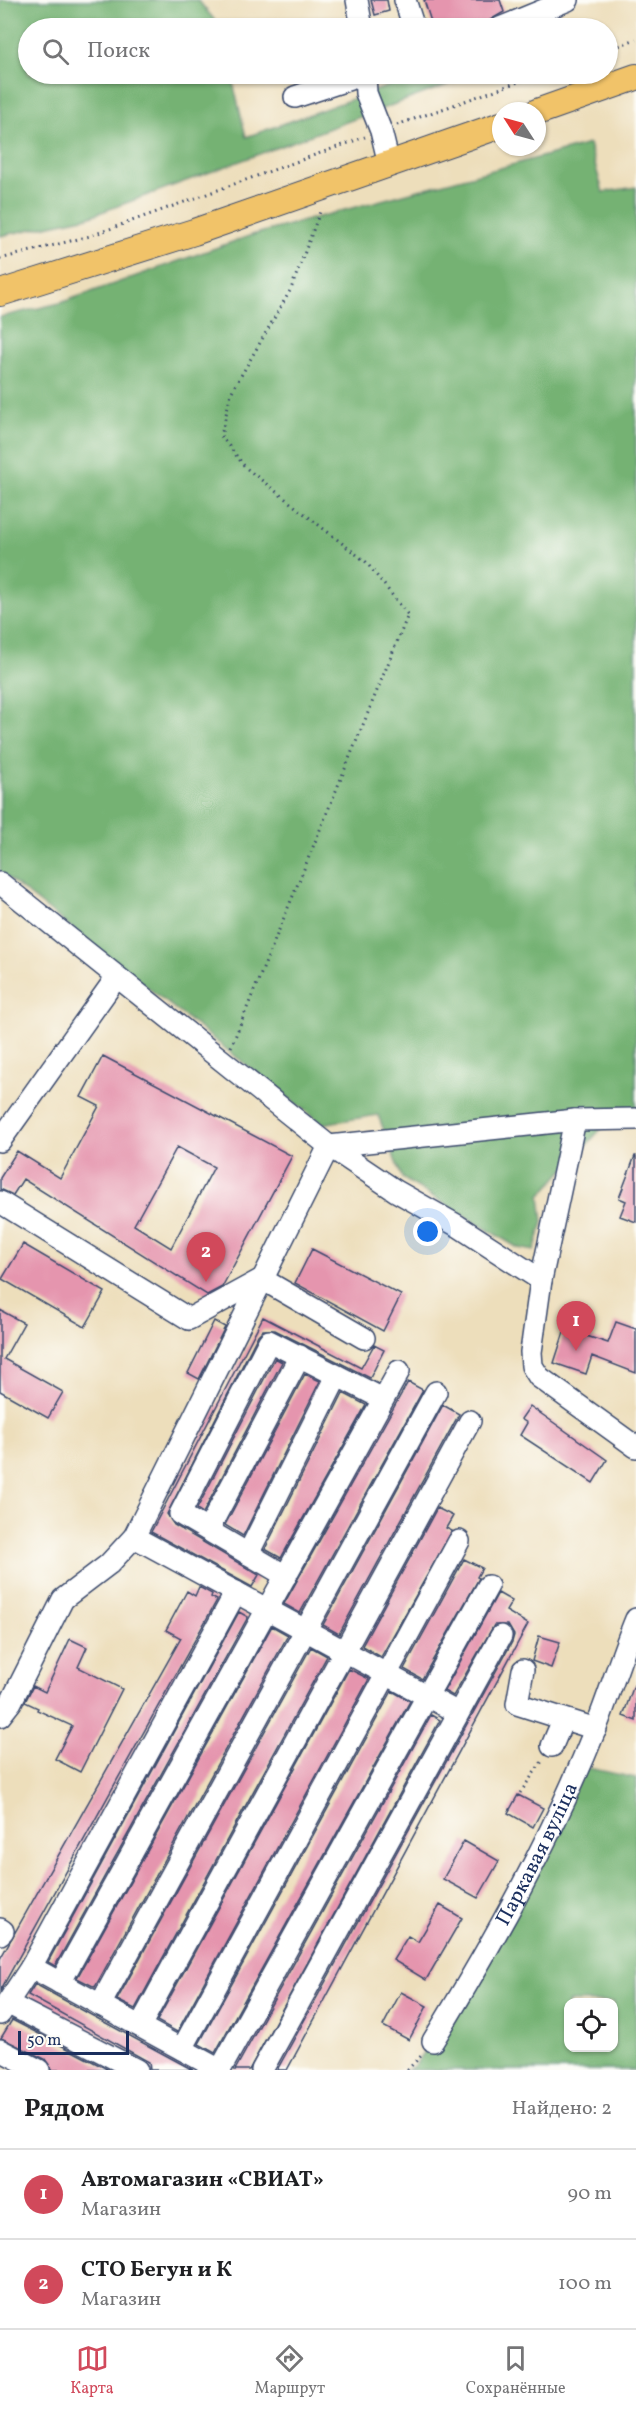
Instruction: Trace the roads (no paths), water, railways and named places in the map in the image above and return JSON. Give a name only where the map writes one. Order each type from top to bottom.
[{"type":"main road","points":[[618,83],[636,77]]},
{"type":"main road","points":[[546,109],[616,84]]},
{"type":"main road","points":[[0,293],[194,232],[492,128]]},
{"type":"street","points":[[357,0],[360,18]]},
{"type":"street","points":[[405,0],[411,18]]},
{"type":"street","points":[[515,18],[532,6],[568,0]]},
{"type":"street","points":[[295,97],[335,84]]},
{"type":"street","points":[[366,84],[366,93],[381,131],[389,164]]},
{"type":"street","points":[[0,883],[329,1146],[396,1191],[541,1280]]},
{"type":"street","points":[[0,1141],[116,978]]},
{"type":"street","points":[[329,1146],[575,1120],[636,1119]]},
{"type":"street","points":[[575,1120],[541,1280],[531,1352],[532,1366],[538,1377],[636,1447]]},
{"type":"street","points":[[0,1716],[11,1702],[63,1599],[109,1564],[134,1537],[329,1146]]},
{"type":"street","points":[[0,1202],[189,1319],[262,1279]]},
{"type":"street","points":[[262,1279],[364,1338]]},
{"type":"street","points":[[286,1576],[180,1514],[269,1341],[383,1399]]},
{"type":"street","points":[[207,1530],[300,1356]]},
{"type":"street","points":[[60,1983],[399,1371]]},
{"type":"street","points":[[248,1554],[337,1376]]},
{"type":"street","points":[[100,2005],[436,1392]]},
{"type":"street","points":[[140,2026],[470,1421]]},
{"type":"street","points":[[134,1537],[458,1713]]},
{"type":"street","points":[[182,2049],[459,1540]]},
{"type":"street","points":[[31,1967],[220,2070],[488,1586]]},
{"type":"street","points":[[136,2070],[4,2009],[31,1967],[236,1592]]},
{"type":"street","name":"Паркавая вуліца","points":[[433,2041],[488,1950],[554,1823],[596,1729],[636,1619]]},
{"type":"street","points":[[262,2070],[501,1636]]},
{"type":"street","points":[[523,1670],[517,1704],[596,1729]]},
{"type":"street","points":[[552,1746],[563,1720]]},
{"type":"street","points":[[0,1929],[3,1931],[0,1934]]},
{"type":"street","points":[[0,2050],[39,2070]]},
{"type":"place","name":"СТО Бегун и К","points":[[206,1282]]},
{"type":"place","name":"Автомагазин «СВИАТ»","points":[[576,1351]]}]
